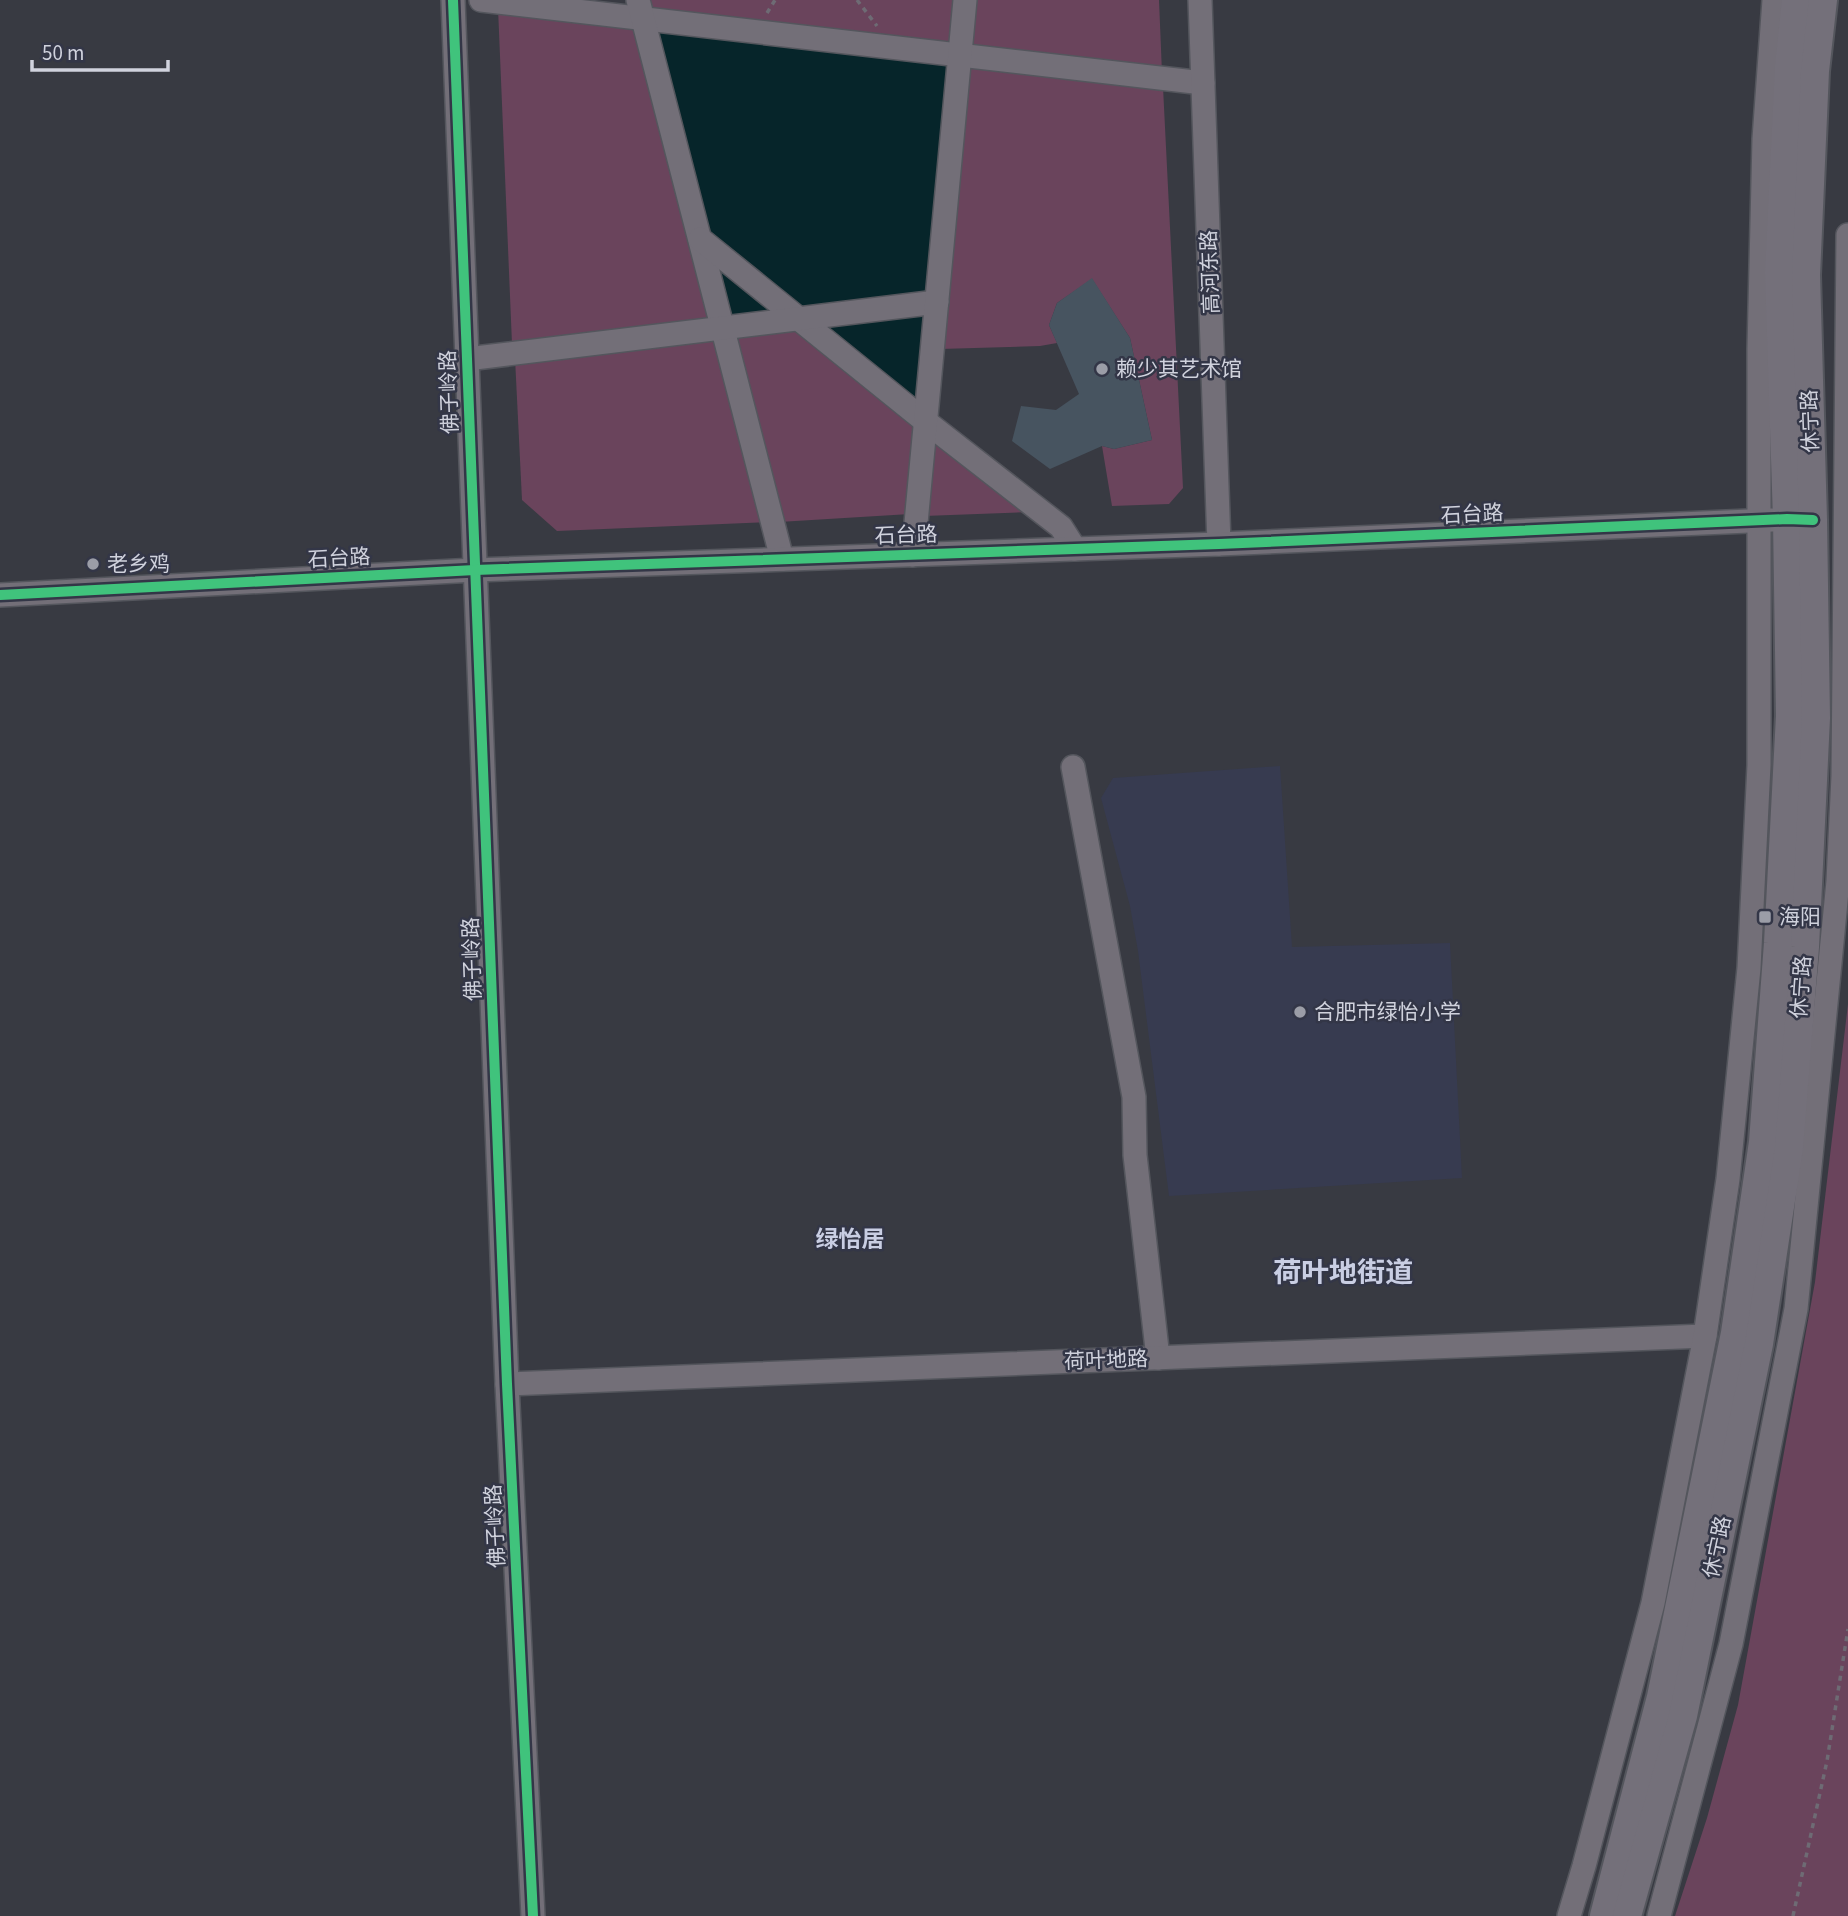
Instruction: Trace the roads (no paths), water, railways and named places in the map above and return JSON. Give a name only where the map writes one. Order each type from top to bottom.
[{"type":"main road","name":"休宁路","points":[[1627,1916],[1683,1716],[1759,1343],[1789,1148],[1805,947],[1816,718],[1779,273],[1789,66],[1796,0]]},
{"type":"main road","name":"休宁路","points":[[1604,1916],[1664,1683],[1735,1333],[1763,1142],[1778,943],[1790,716],[1800,519],[1806,275],[1815,71],[1823,0]]},
{"type":"street","name":"佛子岭路","points":[[453,0],[508,1384],[533,1916]]},
{"type":"street","points":[[481,0],[641,9],[960,55],[1203,83]]},
{"type":"street","points":[[913,555],[965,0]]},
{"type":"street","name":"高河东路","points":[[1200,0],[1219,544]]},
{"type":"street","points":[[1569,1916],[1653,1603],[1705,1336],[1728,1180],[1749,968],[1759,765],[1759,349],[1764,139],[1774,0]]},
{"type":"street","points":[[641,9],[782,559]]},
{"type":"street","points":[[1658,1916],[1731,1644],[1796,1309],[1839,868],[1843,776],[1848,235]]},
{"type":"street","points":[[700,239],[1061,527],[1075,549]]},
{"type":"street","points":[[467,359],[937,302]]},
{"type":"street","name":"石台路","points":[[0,595],[475,570],[1219,544],[1800,519]]},
{"type":"street","points":[[1073,767],[1134,1097],[1135,1155],[1158,1358]]},
{"type":"street","name":"荷叶地路","points":[[508,1384],[1705,1336]]},
{"type":"place","name":"赖少其艺术馆","points":[[1102,369]]},
{"type":"place","name":"老乡鸡","points":[[93,564]]},
{"type":"place","name":"海阳","points":[[1765,917]]},
{"type":"place","name":"合肥市绿怡小学","points":[[1300,1012]]},
{"type":"district","name":"绿怡居","points":[[850,1239]]},
{"type":"district","name":"荷叶地街道","points":[[1343,1273]]}]
